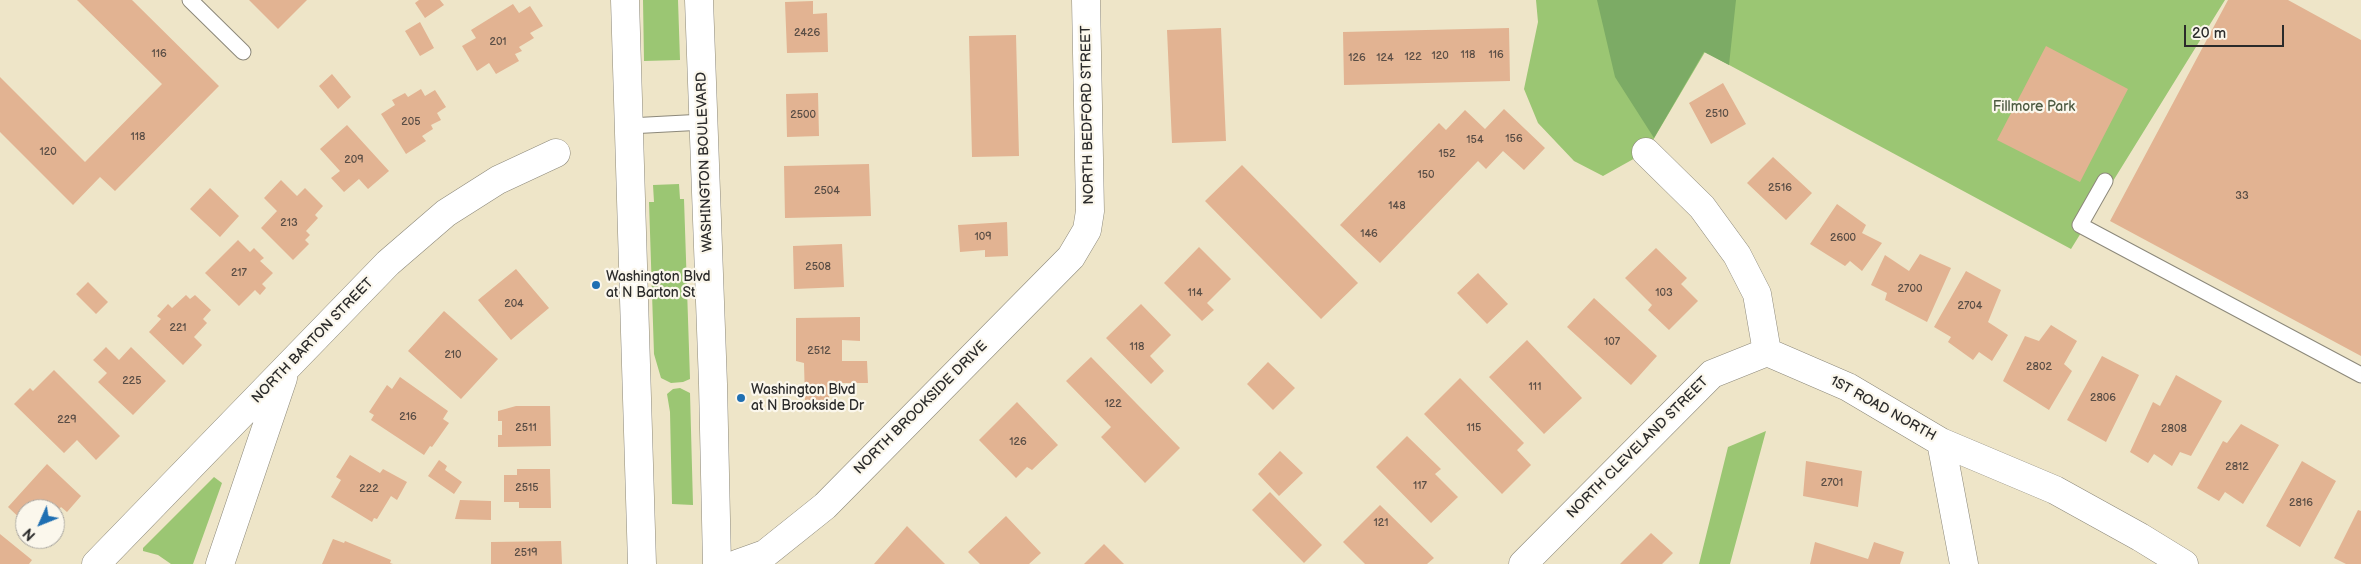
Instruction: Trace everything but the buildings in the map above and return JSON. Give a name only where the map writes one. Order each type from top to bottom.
[{"type":"street","points":[[625,0],[642,564]]},
{"type":"street","name":"WASHINGTON BOULEVARD","points":[[699,0],[717,564]]},
{"type":"street","name":"NORTH BEDFORD STREET","points":[[1086,0],[1090,211],[1087,230]]},
{"type":"street","points":[[1646,152],[1702,207],[1737,255],[1757,294],[1767,352]]},
{"type":"street","name":"NORTH BARTON STREET","points":[[99,564],[388,263],[446,213],[498,180],[556,153]]},
{"type":"street","name":"NORTH BROOKSIDE DRIVE","points":[[737,564],[765,554],[825,506],[1071,257],[1087,230]]},
{"type":"street","name":"1ST ROAD NORTH","points":[[1767,352],[1848,387],[1941,442],[2055,490],[2140,536],[2184,564]]},
{"type":"street","name":"NORTH CLEVELAND STREET","points":[[1523,564],[1712,374],[1767,352]]},
{"type":"street","points":[[220,564],[285,372]]},
{"type":"street","points":[[1941,442],[1964,564]]},
{"type":"lane","points":[[190,0],[243,52]]},
{"type":"lane","points":[[629,126],[704,122]]},
{"type":"lane","points":[[2105,181],[2080,225],[2361,375]]},
{"type":"green space","points":[[643,0],[678,0],[680,60],[644,61]]},
{"type":"green space","name":"Fillmore Park","points":[[1536,0],[2225,0],[2071,249],[1705,52],[1646,152],[1603,176],[1574,161],[1538,123],[1524,89],[1538,22]]},
{"type":"green space","points":[[1597,0],[1736,0],[1729,65],[1704,52],[1654,138],[1615,77]]},
{"type":"green space","points":[[679,184],[680,199],[684,199],[690,379],[671,383],[661,378],[654,354],[649,202],[654,202],[653,185]]},
{"type":"green space","points":[[680,388],[690,393],[693,505],[672,504],[670,412],[667,394],[673,389]]},
{"type":"green space","points":[[1766,431],[1730,564],[1699,564],[1728,447]]},
{"type":"green space","points":[[214,477],[222,483],[193,564],[171,564],[158,555],[143,551],[143,548]]},
{"type":"place","name":"Washington Blvd at N Barton St","points":[[596,285]]},
{"type":"place","name":"Washington Blvd at N Brookside Dr","points":[[741,398]]}]
